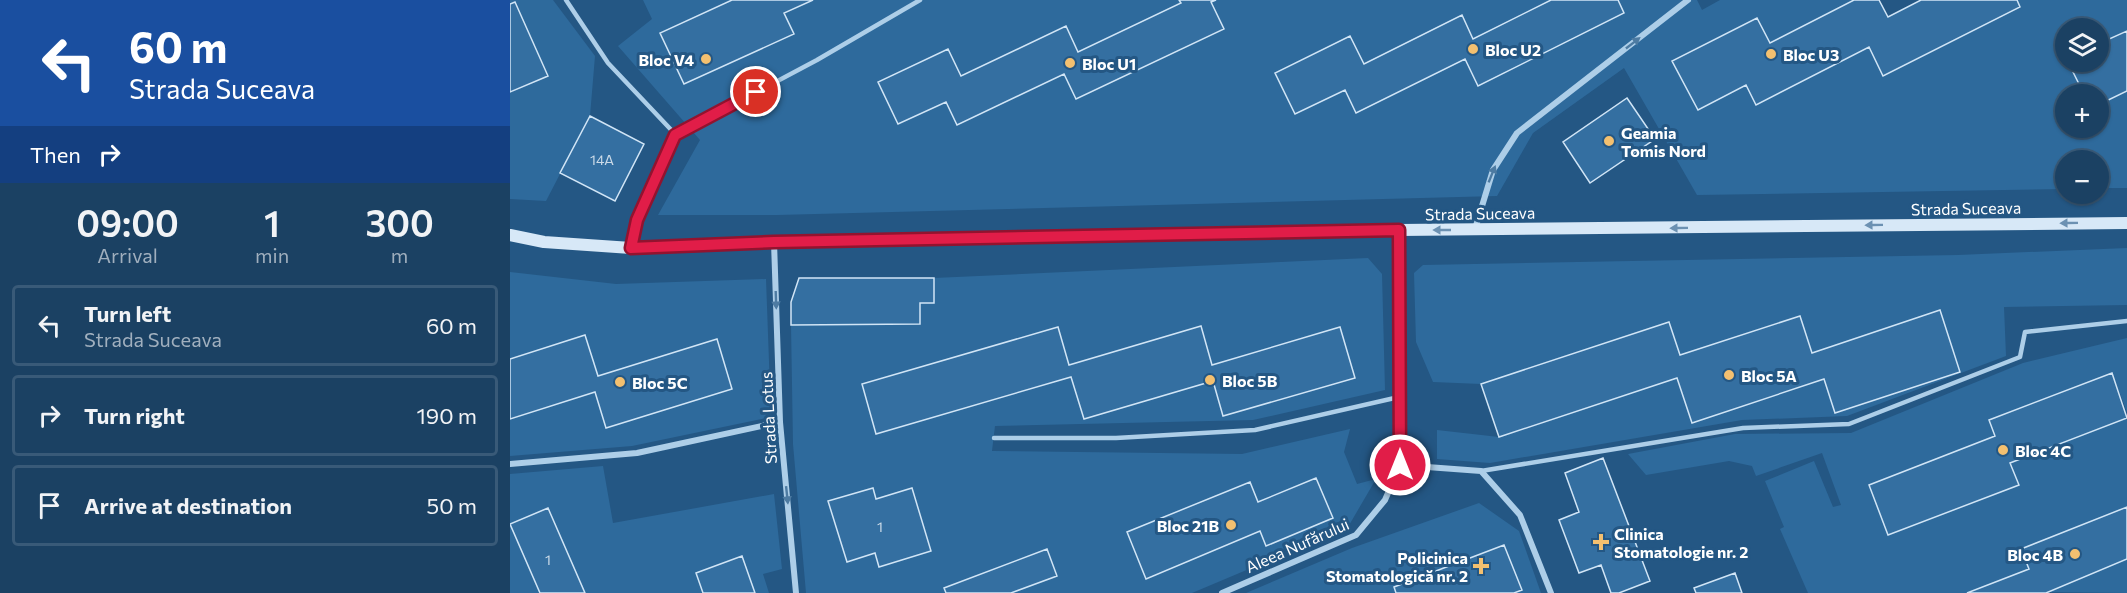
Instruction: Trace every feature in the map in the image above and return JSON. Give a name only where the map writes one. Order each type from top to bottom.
[{"type":"street","points":[[1475,230],[1493,170],[1517,133],[1688,0]]},
{"type":"street","name":"Strada Suceava","points":[[510,235],[543,242],[631,248],[774,242],[1399,230],[2127,223]]},
{"type":"street","name":"Aleea Nufărului","points":[[1222,593],[1356,535],[1385,500],[1400,465],[1399,230]]},
{"type":"street","name":"Strada Lotus","points":[[774,242],[780,423],[796,593]]},
{"type":"street","points":[[510,464],[637,453],[780,423]]},
{"type":"street","points":[[1400,465],[1481,471],[1520,515],[1551,593]]},
{"type":"lane","points":[[566,0],[608,63],[675,135]]},
{"type":"lane","points":[[631,248],[637,220],[675,135],[817,60],[920,0]]},
{"type":"lane","points":[[1481,471],[1743,428],[1849,424],[2020,357],[2025,332],[2127,321]]},
{"type":"lane","points":[[994,438],[1116,438],[1255,430],[1399,396]]},
{"type":"shaded area","points":[[510,0],[553,0],[595,56],[590,116],[546,201],[510,199],[510,92],[548,75],[515,3],[510,4]]},
{"type":"shaded area","points":[[643,0],[732,0],[661,33],[684,84],[794,34],[784,13],[813,0],[1179,0],[1181,3],[1078,52],[1066,26],[961,76],[946,102],[1064,74],[1076,99],[1224,29],[1211,2],[1216,0],[1551,0],[1473,39],[1462,15],[1364,64],[1350,36],[1275,73],[1345,90],[1356,113],[1465,59],[1478,85],[1624,13],[1618,0],[1697,0],[1702,10],[1720,0],[1854,0],[1770,43],[1757,18],[1673,60],[1698,110],[1746,85],[1756,104],[1869,47],[1884,76],[2020,7],[2017,0],[2127,0],[2127,31],[2109,39],[2109,18],[2055,18],[2055,72],[2073,72],[2079,84],[2055,84],[2055,138],[2109,138],[2109,100],[2127,91],[2127,188],[2109,188],[2109,150],[2055,150],[2055,189],[1697,195],[1624,68],[1533,133],[1497,196],[777,215],[658,215],[700,140],[618,46],[652,19]]},
{"type":"shaded area","points":[[2127,248],[2127,305],[2004,307],[2006,356],[1847,416],[1742,420],[1490,463],[1437,459],[1437,430],[1499,437],[1677,378],[1692,423],[1824,379],[1836,413],[1960,372],[1939,311],[1812,353],[1799,316],[1680,355],[1669,322],[1481,384],[1433,382],[1416,342],[1414,273],[1423,265],[1958,255]]},
{"type":"shaded area","points":[[1368,258],[1382,274],[1385,390],[1253,420],[995,426],[992,451],[1242,454],[1350,429],[1344,452],[1357,484],[1376,479],[1348,527],[1192,593],[1011,593],[1057,576],[1047,549],[945,588],[946,593],[806,593],[793,444],[791,325],[920,324],[920,303],[934,303],[934,278]],"holes":[[[1201,326],[1212,365],[1340,328],[1354,377],[1223,416],[1213,381],[1084,419],[1071,377],[877,434],[862,385],[1057,327],[1069,365]],[[1316,478],[1333,518],[1260,531],[1147,579],[1128,532],[1249,482],[1258,502]],[[873,488],[876,499],[912,488],[931,551],[879,566],[875,553],[847,562],[828,502]]]},
{"type":"shaded area","points":[[510,272],[616,284],[766,279],[771,417],[632,446],[510,456],[510,419],[595,392],[607,428],[732,388],[716,339],[598,376],[585,335],[510,359]]},
{"type":"shaded area","points":[[2127,338],[2127,412],[2112,373],[1990,420],[1995,436],[1869,485],[1889,535],[2018,485],[2010,463],[2127,418],[2127,507],[2021,550],[2029,569],[1967,593],[1808,593],[1780,529],[1784,527],[1765,481],[1814,461],[1833,507],[1841,505],[1822,453],[1756,476],[1752,466],[1729,461],[1646,475],[1628,454],[1735,434],[1851,433],[2023,363]]},
{"type":"shaded area","points":[[603,466],[613,523],[774,494],[782,569],[763,574],[769,593],[755,593],[741,556],[696,573],[703,593],[585,593],[548,508],[511,525],[540,593],[510,593],[510,474]]},
{"type":"shaded area","points":[[1479,503],[1519,531],[1541,593],[1514,593],[1521,590],[1504,545],[1394,587],[1396,593],[1246,593],[1352,548]]},
{"type":"shaded area","points":[[2127,559],[2127,593],[2045,592]]},
{"type":"building","name":"Bloc V4","points":[[732,0],[813,0],[784,13],[794,34],[684,84],[660,33]]},
{"type":"building","name":"Bloc U1","points":[[1179,0],[1216,0],[1211,2],[1224,29],[1076,99],[1064,74],[957,125],[946,102],[898,124],[878,82],[948,49],[961,76],[1066,26],[1078,52],[1181,3]]},
{"type":"building","name":"Bloc U2","points":[[1551,0],[1618,0],[1624,13],[1478,86],[1465,59],[1356,113],[1345,90],[1295,114],[1275,73],[1350,36],[1364,64],[1462,15],[1473,39]]},
{"type":"building","name":"Bloc U3","points":[[1854,0],[1879,0],[1888,17],[1921,0],[2017,0],[2020,7],[1883,76],[1869,47],[1756,105],[1746,85],[1698,110],[1672,61],[1757,18],[1770,43]]},
{"type":"building","points":[[515,2],[548,76],[510,92],[510,4]]},
{"type":"building","points":[[2127,31],[2127,91],[2109,100],[2109,84],[2079,84],[2073,72],[2109,72],[2109,39]]},
{"type":"building","name":"Geamia Tomis Nord","points":[[1627,98],[1655,139],[1590,183],[1563,142]]},
{"type":"building","points":[[590,116],[644,144],[615,201],[560,173]]},
{"type":"building","points":[[799,278],[934,278],[934,303],[920,303],[920,324],[791,325],[791,302]]},
{"type":"building","name":"Bloc 5A","points":[[1940,310],[1960,372],[1835,413],[1824,379],[1692,423],[1677,378],[1499,437],[1481,384],[1669,322],[1680,355],[1800,316],[1812,353]]},
{"type":"building","name":"Bloc 5B","points":[[1201,326],[1212,365],[1340,327],[1355,378],[1223,416],[1213,381],[1084,419],[1071,377],[876,434],[862,384],[1058,327],[1069,365]]},
{"type":"building","name":"Bloc 5C","points":[[585,335],[598,376],[717,339],[732,389],[606,428],[595,392],[510,419],[510,359]]},
{"type":"building","name":"Bloc 4C","points":[[2112,373],[2127,418],[2010,463],[2019,485],[1888,535],[1869,485],[1995,436],[1989,420]]},
{"type":"building","name":"Clinica Stomatologie nr. 2","points":[[1603,458],[1650,581],[1619,593],[1611,593],[1601,565],[1579,573],[1559,520],[1579,512],[1565,473]]},
{"type":"building","name":"Bloc 21B","points":[[1316,478],[1333,518],[1266,546],[1260,531],[1146,579],[1127,532],[1250,482],[1258,502]]},
{"type":"building","points":[[873,488],[876,499],[912,488],[931,551],[879,567],[875,553],[847,562],[828,501]]},
{"type":"building","name":"Bloc 4B","points":[[2127,507],[2127,559],[2046,593],[1967,593],[2029,569],[2021,549]]},
{"type":"building","points":[[548,508],[585,593],[540,593],[510,524]]},
{"type":"building","name":"Policinica Stomatologică nr. 2","points":[[1504,545],[1522,590],[1514,593],[1396,593],[1394,587]]},
{"type":"building","points":[[1047,549],[1057,576],[1011,593],[946,593],[944,588]]},
{"type":"building","points":[[742,556],[755,593],[703,593],[696,573]]},
{"type":"building","points":[[1735,573],[1742,593],[1696,593],[1694,588]]},
{"type":"place","name":"Bloc U2","points":[[1473,49]]},
{"type":"place","name":"Bloc U3","points":[[1771,54]]},
{"type":"place","name":"Bloc V4","points":[[706,59]]},
{"type":"place","name":"Bloc U1","points":[[1070,63]]},
{"type":"place","name":"Geamia Tomis Nord","points":[[1609,141]]},
{"type":"place","name":"Bloc 5A","points":[[1729,375]]},
{"type":"place","name":"Bloc 5B","points":[[1210,380]]},
{"type":"place","name":"Bloc 5C","points":[[620,382]]},
{"type":"place","name":"Bloc 4C","points":[[2003,450]]},
{"type":"place","name":"Bloc 21B","points":[[1231,525]]},
{"type":"place","name":"Clinica Stomatologie nr. 2","points":[[1601,542]]},
{"type":"place","name":"Bloc 4B","points":[[2075,554]]},
{"type":"place","name":"Policinica Stomatologică nr. 2","points":[[1481,566]]},
{"type":"route","points":[[756,92],[675,135],[637,220],[631,248],[774,242],[1399,230],[1400,465]]}]
